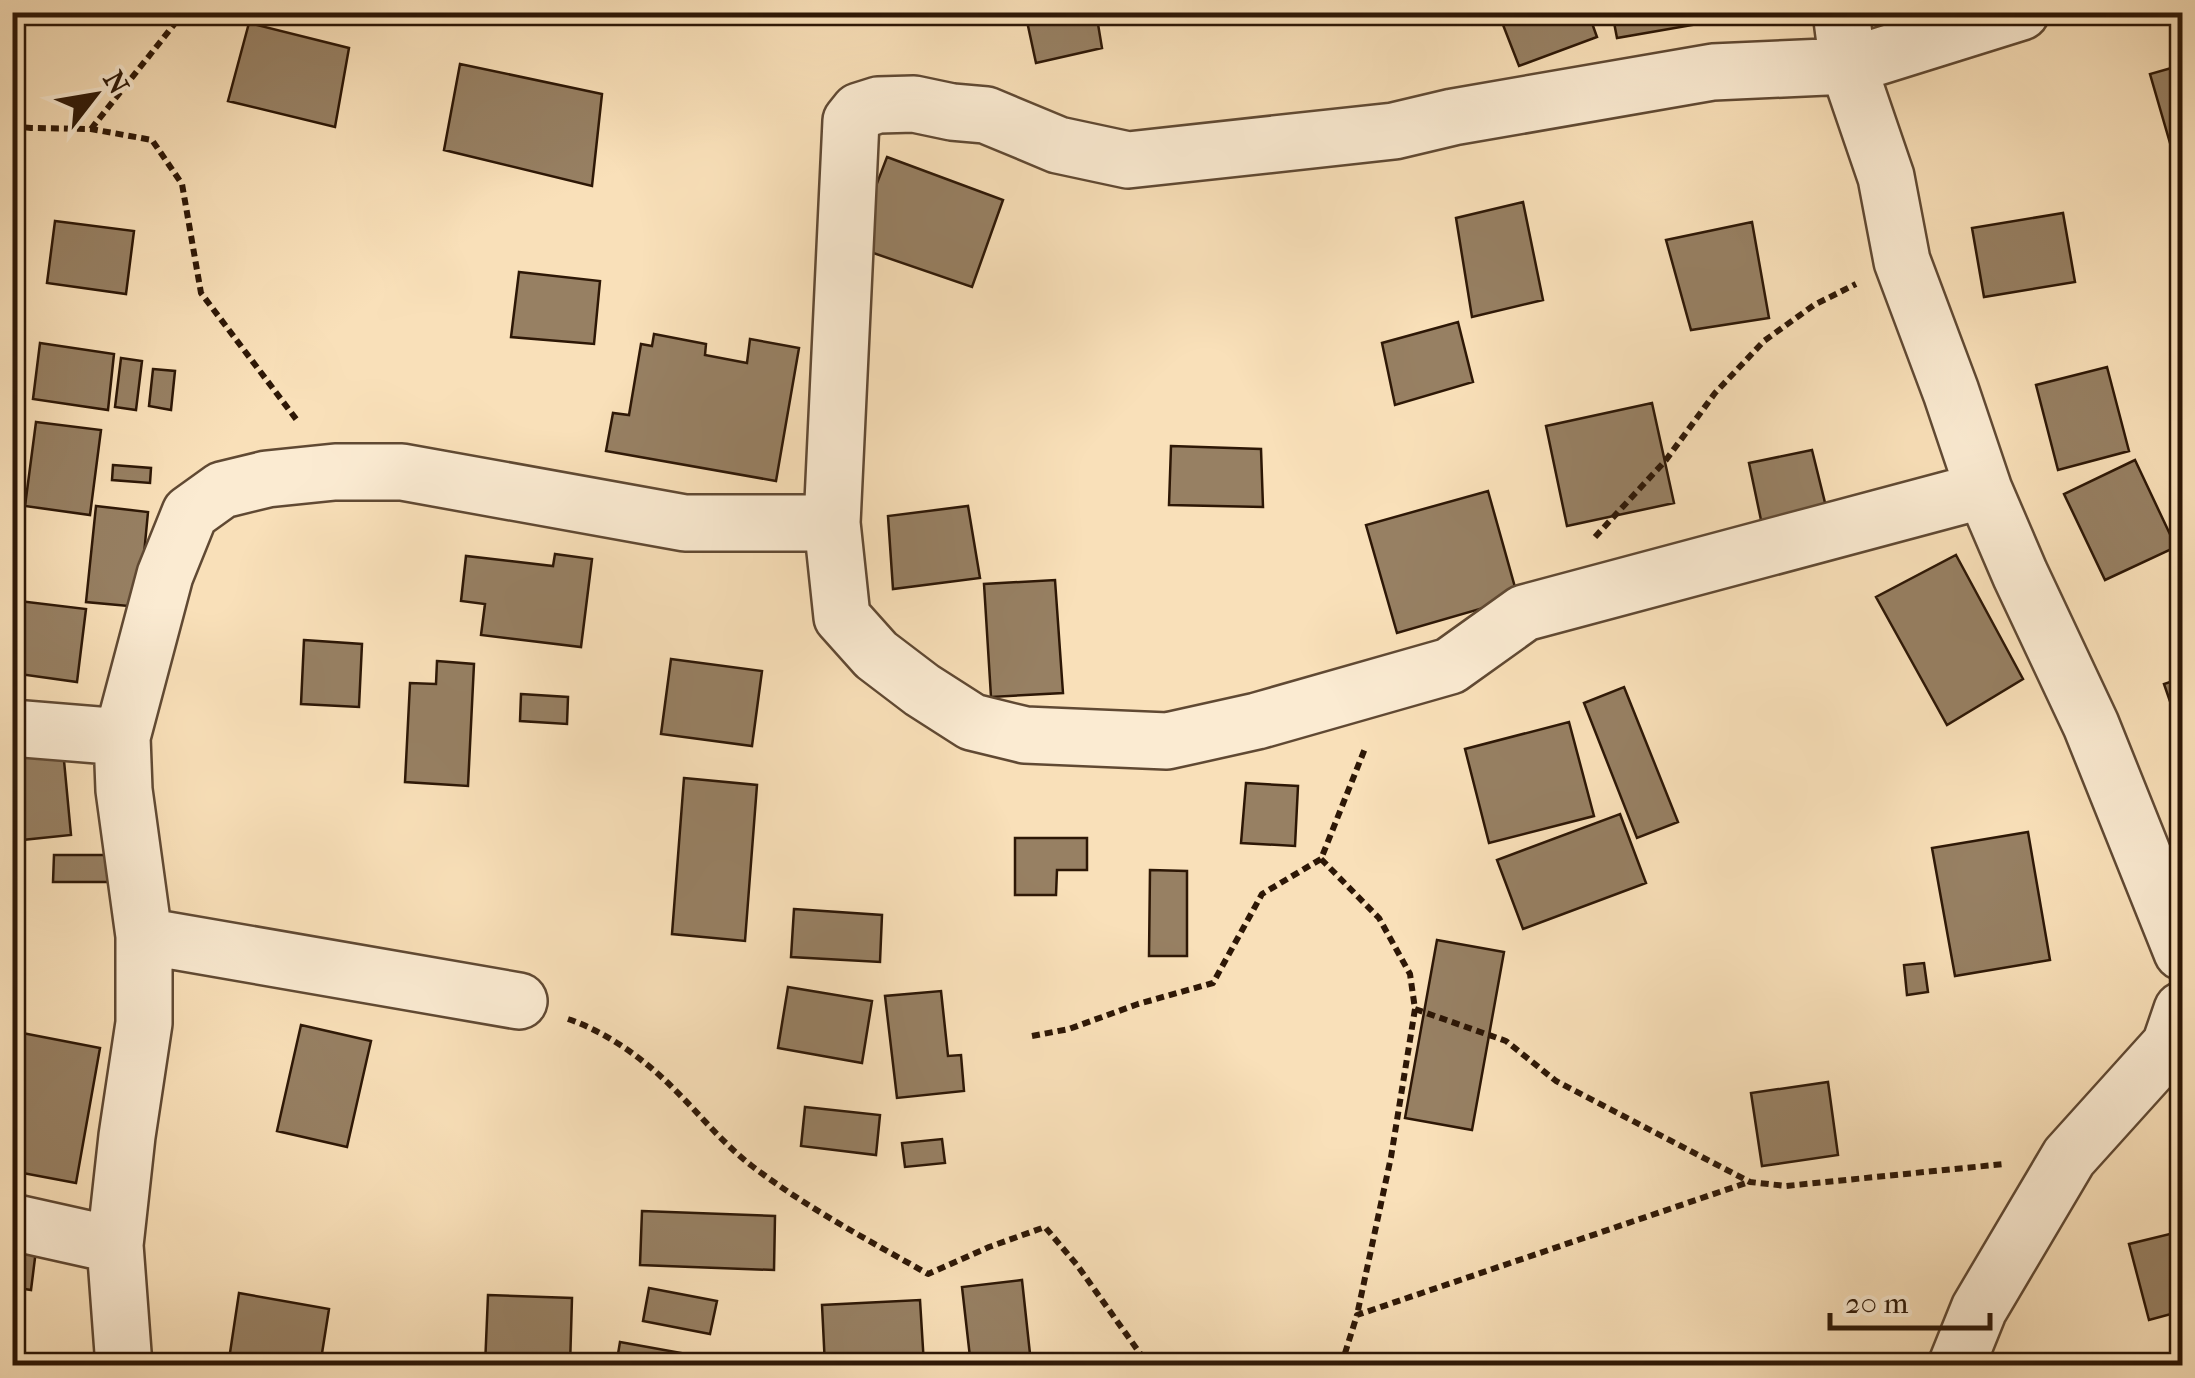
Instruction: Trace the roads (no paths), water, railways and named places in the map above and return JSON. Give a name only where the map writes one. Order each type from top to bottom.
[{"type":"street","points":[[1841,12],[1848,66],[1886,177],[1902,261],[1984,490],[2091,726],[2182,952]]},
{"type":"street","points":[[1984,490],[1524,614],[1450,666],[1257,722],[1167,741],[1025,735],[972,722],[876,655],[842,617],[832,524],[851,121],[860,111],[878,105],[914,104],[986,115],[1058,145],[1128,160],[1394,131],[1453,117],[1713,72],[1848,66],[2021,12]]},
{"type":"street","points":[[124,1366],[115,1245],[144,1023],[144,936],[124,790],[122,737],[165,575],[190,513],[222,490],[267,479],[335,472],[402,472],[685,523],[832,524]]},
{"type":"street","points":[[12,728],[122,737]]},
{"type":"street","points":[[144,936],[519,1002]]},
{"type":"street","points":[[1956,1366],[1979,1309],[2069,1157],[2170,1045],[2182,1010]]},
{"type":"street","points":[[12,1222],[115,1245]]}]
